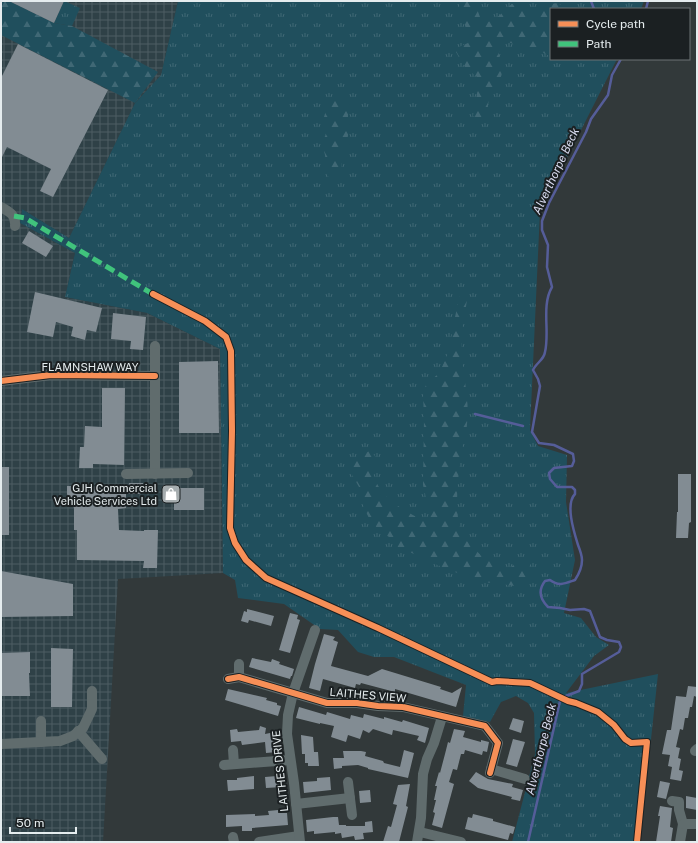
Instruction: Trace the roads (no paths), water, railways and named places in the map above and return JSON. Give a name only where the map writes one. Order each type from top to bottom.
[{"type":"street","points":[[1,207],[13,214],[15,218],[15,226]]},
{"type":"street","name":"FLAMNSHAW WAY","points":[[155,346],[155,474]]},
{"type":"street","name":"FLAMNSHAW WAY","points":[[1,381],[51,375],[155,376]]},
{"type":"street","points":[[126,474],[188,473]]},
{"type":"street","name":"LAITHES DRIVE","points":[[299,839],[287,734],[288,715],[293,693],[315,630]]},
{"type":"street","points":[[228,679],[239,677],[239,664]]},
{"type":"street","name":"LAITHES VIEW","points":[[239,677],[327,702],[403,707],[485,726],[498,743],[491,771],[525,779]]},
{"type":"street","points":[[1,744],[60,741],[73,736],[82,728],[92,709],[92,691]]},
{"type":"street","points":[[417,842],[420,832],[423,774],[442,717]]},
{"type":"street","points":[[41,721],[41,742]]},
{"type":"street","points":[[78,731],[102,759]]},
{"type":"street","points":[[233,750],[229,765],[290,760]]},
{"type":"street","points":[[348,782],[352,815]]},
{"type":"street","points":[[296,804],[350,798]]},
{"type":"street","points":[[672,800],[679,802],[679,810],[683,824],[680,842]]},
{"type":"street","points":[[683,824],[697,824]]},
{"type":"street","points":[[420,832],[461,842]]},
{"type":"street","points":[[259,842],[299,839]]},
{"type":"waterway","points":[[591,1],[594,8]]},
{"type":"waterway","name":"Alverthorpe Beck","points":[[646,8],[648,1]]},
{"type":"waterway","name":"Alverthorpe Beck","points":[[528,842],[560,701],[566,696],[579,691],[582,684],[582,674],[619,652],[621,647],[619,642],[600,637],[590,611],[584,609],[570,610],[548,607],[543,601],[541,588],[545,581],[550,580],[559,584],[575,580],[581,568],[582,558],[570,511],[575,490],[572,487],[557,487],[550,479],[549,473],[554,468],[572,466],[574,461],[573,454],[554,445],[539,443],[532,432],[540,386],[533,370],[545,352],[547,336],[546,310],[552,287],[547,267],[548,245],[542,230],[542,221],[549,203],[586,132],[591,119],[608,95],[612,75],[620,60]]},
{"type":"waterway","points":[[475,414],[523,426]]},
{"type":"place","name":"GJH Commercial Vehicle Services Ltd","points":[[171,494]]}]
